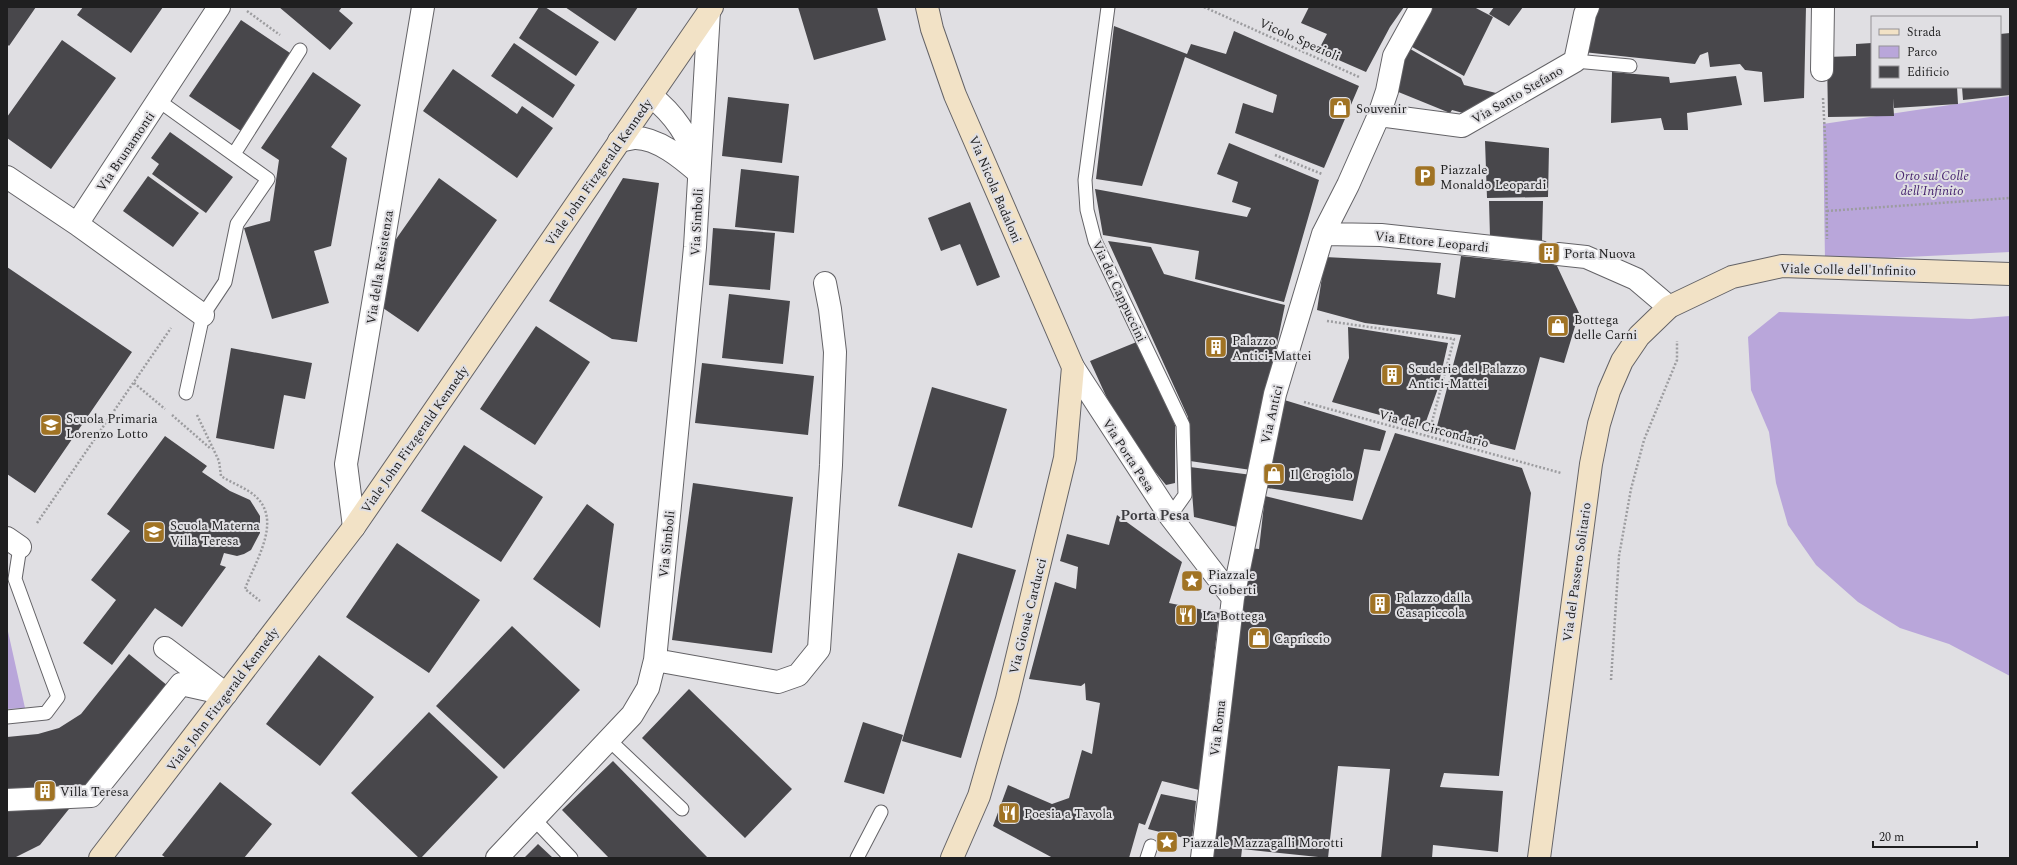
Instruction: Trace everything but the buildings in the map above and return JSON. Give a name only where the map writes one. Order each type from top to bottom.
[{"type":"street","name":"Via Brunamonti","points":[[77,224],[159,101],[219,7]]},
{"type":"street","name":"Via della Resistenza","points":[[354,527],[346,464],[423,7]]},
{"type":"street","name":"Via Nicola Badaloni","points":[[927,7],[932,29],[955,95],[1072,367]]},
{"type":"street","points":[[1323,234],[1348,185],[1379,115],[1387,91],[1394,56],[1421,7]]},
{"type":"street","name":"Via Santo Stefano","points":[[1379,115],[1462,126],[1575,61],[1585,14],[1588,7]]},
{"type":"street","points":[[1822,70],[1824,7]]},
{"type":"street","name":"Viale John Fitzgerald Kennedy","points":[[100,858],[354,527],[710,9]]},
{"type":"street","name":"Via Simboli","points":[[497,858],[533,818],[632,715],[648,688],[655,660],[694,255],[710,9]]},
{"type":"street","points":[[676,59],[693,68],[704,86]]},
{"type":"street","name":"Via Simboli","points":[[651,96],[667,108],[681,126],[693,151],[699,173]]},
{"type":"street","name":"Via Simboli","points":[[619,141],[636,138],[655,143],[674,152],[699,173]]},
{"type":"street","points":[[7,177],[77,224],[195,309]]},
{"type":"street","name":"Via Ettore Leopardi","points":[[1323,234],[1381,235],[1586,257],[1636,279],[1669,307]]},
{"type":"street","name":"Via Antici","points":[[1233,598],[1275,394],[1323,234]]},
{"type":"street","name":"Viale Colle dell'Infinito","points":[[1669,307],[1732,277],[1782,266],[2010,274]]},
{"type":"street","points":[[655,660],[778,682],[798,675],[819,649],[831,465],[835,352],[830,309],[825,283]]},
{"type":"street","name":"Via del Passero Solitario","points":[[1539,858],[1589,480],[1599,424],[1609,391],[1622,362],[1639,336],[1669,307]]},
{"type":"street","name":"Via Porta Pesa","points":[[1072,367],[1126,452],[1170,516],[1233,598]]},
{"type":"street","name":"Via Giosuè Carducci","points":[[952,858],[979,796],[1009,691],[1065,458],[1072,367]]},
{"type":"street","name":"Via Roma","points":[[1202,858],[1233,598]]},
{"type":"street","points":[[165,648],[226,694]]},
{"type":"street","points":[[7,800],[91,796],[181,684],[226,694]]},
{"type":"lane","name":"Via dei Cappuccini","points":[[1108,7],[1085,180],[1087,210],[1095,241],[1183,425],[1185,495],[1170,516]]},
{"type":"lane","points":[[234,154],[300,50]]},
{"type":"lane","points":[[1575,61],[1630,66]]},
{"type":"lane","points":[[159,101],[268,179],[237,224],[225,282],[195,309],[186,393]]},
{"type":"lane","points":[[7,717],[46,713],[58,697],[16,579],[14,543]]},
{"type":"lane","points":[[608,739],[682,809]]},
{"type":"lane","points":[[858,858],[881,812]]},
{"type":"lane","points":[[533,818],[571,858]]},
{"type":"path","name":"Vicolo Spezioli","points":[[1204,7],[1387,91]]},
{"type":"path","points":[[250,13],[300,50]]},
{"type":"path","points":[[1822,70],[1828,267]]},
{"type":"path","points":[[1275,155],[1348,185]]},
{"type":"path","points":[[1827,211],[2010,198]]},
{"type":"path","points":[[1611,680],[1619,556],[1631,489],[1644,440],[1677,360],[1677,334],[1669,307]]},
{"type":"path","points":[[14,543],[195,309]]},
{"type":"path","points":[[1298,316],[1454,339],[1428,437]]},
{"type":"path","points":[[186,393],[219,461],[221,476],[251,493],[262,504],[268,514],[268,526],[265,539],[245,589]]},
{"type":"path","name":"Via del Circondario","points":[[1275,394],[1589,480]]},
{"type":"green space","name":"Orto sul Colle dell'Infinito","points":[[2010,96],[2010,252],[1825,261],[1823,124]]},
{"type":"green space","points":[[1779,312],[1971,319],[2010,316],[2010,676],[1949,644],[1900,628],[1858,602],[1816,565],[1788,525],[1776,483],[1769,432],[1751,390],[1748,337]]},
{"type":"green space","points":[[7,627],[25,708],[7,709]]},
{"type":"place","name":"Souvenir","points":[[1340,108]]},
{"type":"place","name":"Piazzale Monaldo Leopardi","points":[[1425,176]]},
{"type":"place","name":"Porta Nuova","points":[[1549,253]]},
{"type":"place","name":"Bottega delle Carni","points":[[1558,326]]},
{"type":"place","name":"Palazzo Antici-Mattei","points":[[1216,347]]},
{"type":"place","name":"Scuderie del Palazzo Antici-Mattei","points":[[1392,375]]},
{"type":"place","name":"Scuola Primaria Lorenzo Lotto","points":[[51,425]]},
{"type":"place","name":"Il Crogiolo","points":[[1274,474]]},
{"type":"place","name":"Scuola Materna Villa Teresa","points":[[154,532]]},
{"type":"place","name":"Piazzale Gioberti","points":[[1192,581]]},
{"type":"place","name":"Palazzo dalla Casapiccola","points":[[1380,604]]},
{"type":"place","name":"La Bottega","points":[[1186,615]]},
{"type":"place","name":"Capriccio","points":[[1259,638]]},
{"type":"place","name":"Villa Teresa","points":[[45,791]]},
{"type":"place","name":"Poesia a Tavola","points":[[1009,813]]},
{"type":"place","name":"Piazzale Mazzagalli Morotti","points":[[1167,842]]},
{"type":"district","name":"Porta Pesa","points":[[1155,515]]}]
